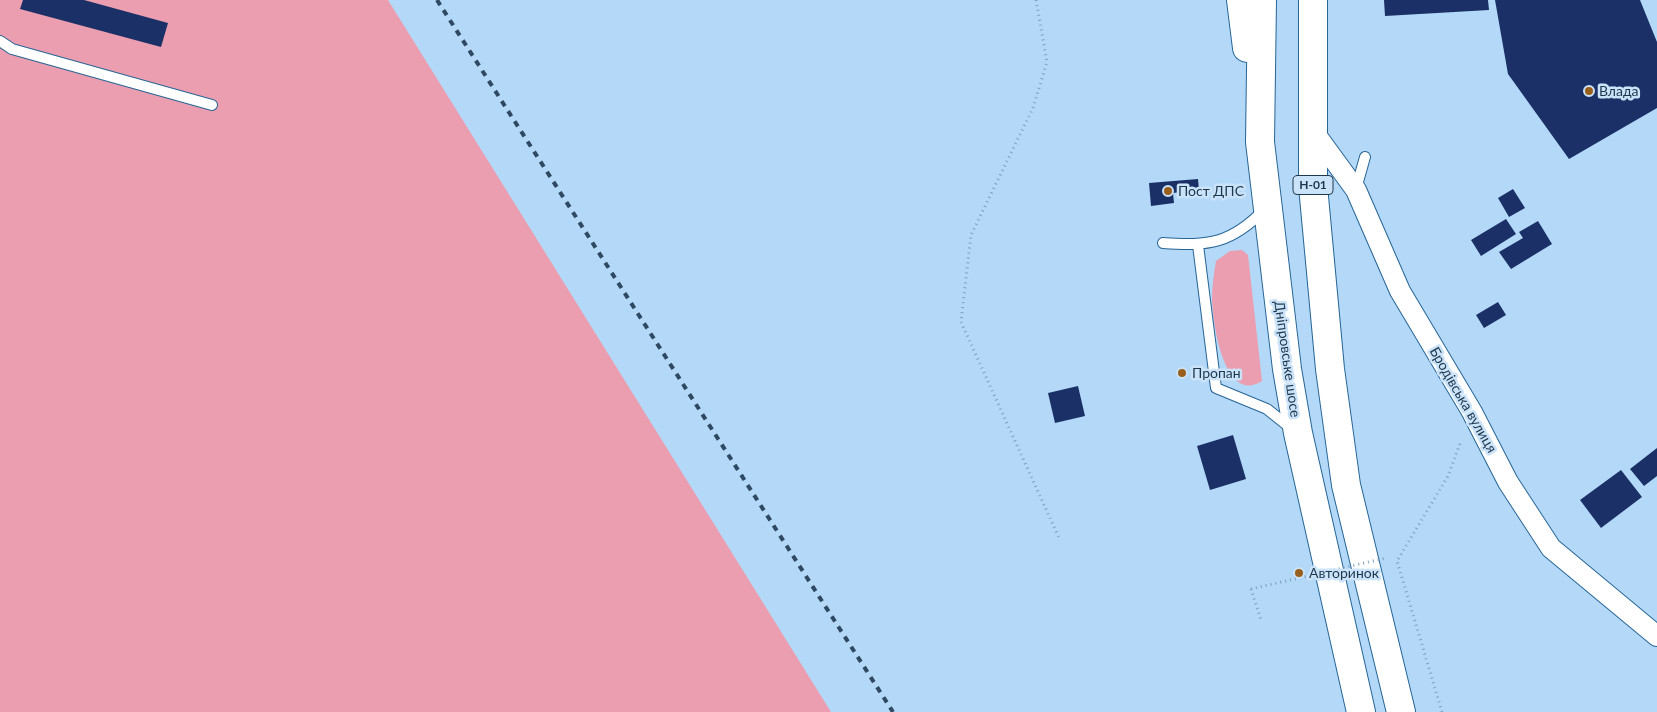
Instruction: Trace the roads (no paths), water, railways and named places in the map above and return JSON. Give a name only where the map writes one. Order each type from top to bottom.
[{"type":"main road","points":[[1241,0],[1260,142]]},
{"type":"main road","name":"Дніпровське шосе","points":[[1262,0],[1260,142],[1287,369],[1298,433],[1361,712]]},
{"type":"main road","name":"Н-01","points":[[1313,0],[1313,186],[1330,369],[1346,485],[1401,712]]},
{"type":"street","name":"Бродівська вулиця","points":[[1313,131],[1356,190],[1400,291],[1472,412],[1508,482],[1551,548],[1657,636]]},
{"type":"lane","points":[[0,41],[12,49],[212,105]]},
{"type":"lane","points":[[1356,190],[1365,157]]},
{"type":"lane","points":[[1163,243],[1198,246],[1228,237],[1246,228],[1267,206]]},
{"type":"lane","points":[[1198,246],[1216,388],[1267,409],[1298,433]]},
{"type":"railway","points":[[437,0],[893,712]]},
{"type":"place","name":"Влада","points":[[1589,91]]},
{"type":"place","name":"Пост ДПС","points":[[1168,191]]},
{"type":"place","name":"Пропан","points":[[1182,373]]},
{"type":"place","name":"Авторинок","points":[[1299,573]]}]
